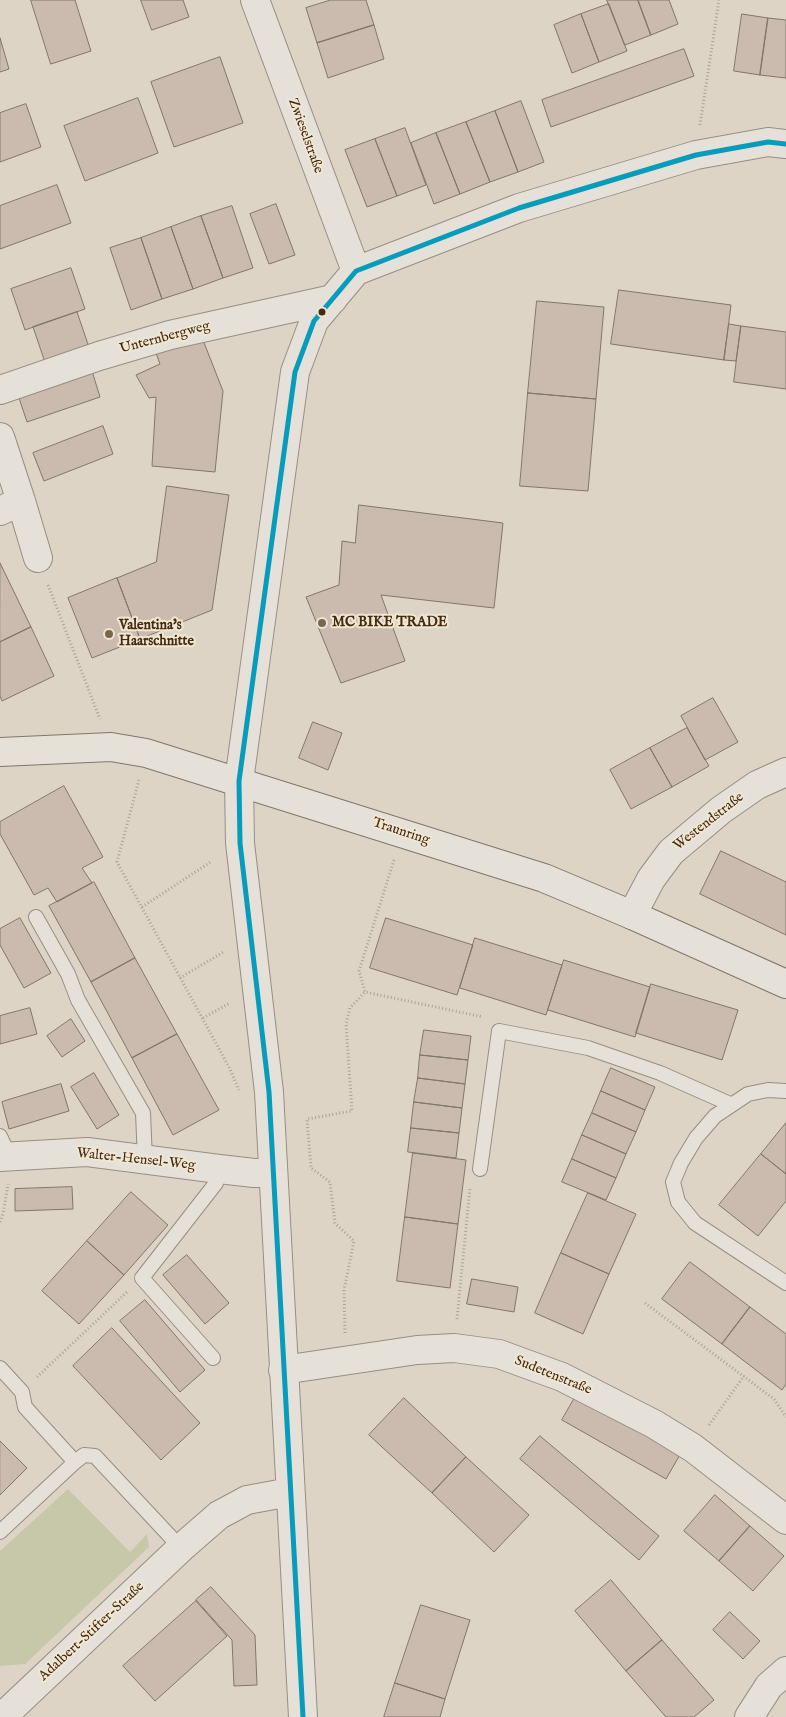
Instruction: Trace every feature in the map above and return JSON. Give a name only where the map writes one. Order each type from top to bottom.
[{"type":"street","name":"Zwieselstraße","points":[[255,0],[356,271]]},
{"type":"street","points":[[303,1717],[269,1092],[240,843],[239,781],[295,372],[314,321],[356,271],[519,208],[696,155],[768,142],[786,144]]},
{"type":"street","name":"Unternbergweg","points":[[0,390],[99,356],[170,335],[333,299]]},
{"type":"street","points":[[0,437],[10,506],[38,558]]},
{"type":"street","name":"Traunring","points":[[0,752],[111,747],[146,753],[544,878],[786,984]]},
{"type":"street","name":"Westendstraße","points":[[632,915],[651,879],[671,852],[721,810],[757,785],[786,772]]},
{"type":"street","name":"Walter-Hensel-Weg","points":[[3,1150],[87,1152],[254,1173],[273,1173]]},
{"type":"street","name":"Sudetenstraße","points":[[284,1370],[417,1350],[454,1348],[499,1354],[562,1377],[654,1424],[693,1448],[786,1520]]},
{"type":"street","name":"Adalbert-Stifter-Straße","points":[[6,1704],[219,1515],[248,1500],[290,1492]]},
{"type":"street","points":[[749,1717],[769,1686],[786,1671]]},
{"type":"lane","points":[[36,917],[68,974],[78,1000],[144,1113],[145,1160]]},
{"type":"lane","points":[[480,1169],[499,1031],[588,1048],[660,1073],[730,1104]]},
{"type":"lane","points":[[786,1091],[768,1090],[748,1094],[730,1104],[696,1138],[681,1163],[673,1182],[678,1202],[695,1223],[786,1283]]},
{"type":"lane","points":[[213,1358],[142,1278],[216,1183],[219,1169]]},
{"type":"lane","points":[[0,1368],[22,1392],[25,1407],[75,1462]]},
{"type":"lane","points":[[0,1532],[84,1455],[95,1456],[181,1548]]},
{"type":"path","points":[[696,155],[719,0]]},
{"type":"path","points":[[38,558],[111,747]]},
{"type":"path","points":[[146,753],[118,862],[229,1066],[238,1090],[269,1092]]},
{"type":"path","points":[[365,992],[359,971],[402,833]]},
{"type":"path","points":[[142,907],[240,843]]},
{"type":"path","points":[[180,978],[251,935]]},
{"type":"path","points":[[365,992],[490,1018],[499,1031]]},
{"type":"path","points":[[346,1361],[344,1290],[354,1241],[335,1223],[330,1182],[311,1168],[307,1120],[352,1111],[346,1024],[350,1008],[365,992]]},
{"type":"path","points":[[0,1222],[11,1167],[3,1150]]},
{"type":"path","points":[[454,1348],[471,1177],[480,1169]]},
{"type":"path","points":[[22,1392],[142,1278]]},
{"type":"path","points":[[645,1304],[774,1399],[786,1417]]},
{"type":"path","points":[[693,1448],[744,1376]]},
{"type":"green space","points":[[68,1489],[130,1552],[147,1534],[149,1547],[25,1664],[0,1666],[0,1551]]},
{"type":"building","points":[[31,0],[75,0],[91,51],[51,64]]},
{"type":"building","points":[[141,0],[183,0],[189,17],[152,30]]},
{"type":"building","points":[[331,0],[366,0],[374,25],[317,43],[306,8]]},
{"type":"building","points":[[607,0],[638,0],[651,35],[625,45]]},
{"type":"building","points":[[638,0],[669,0],[678,24],[651,35]]},
{"type":"building","points":[[609,4],[627,51],[599,62],[581,14]]},
{"type":"building","points":[[581,14],[599,62],[572,73],[554,25]]},
{"type":"building","points":[[742,14],[768,18],[760,75],[734,71]]},
{"type":"building","points":[[768,18],[786,20],[786,78],[760,75]]},
{"type":"building","points":[[374,25],[384,59],[328,78],[317,43]]},
{"type":"building","points":[[0,38],[9,69],[0,72]]},
{"type":"building","points":[[684,49],[694,76],[551,127],[542,100]]},
{"type":"building","points":[[220,57],[243,123],[174,147],[151,82]]},
{"type":"building","points":[[138,98],[158,153],[85,181],[64,126]]},
{"type":"building","points":[[521,101],[544,162],[518,172],[495,111]]},
{"type":"building","points":[[26,104],[41,147],[0,162],[0,113]]},
{"type":"building","points":[[495,111],[518,172],[490,182],[466,122]]},
{"type":"building","points":[[466,122],[490,182],[460,194],[436,133]]},
{"type":"building","points":[[405,128],[426,185],[397,196],[375,139]]},
{"type":"building","points":[[436,133],[460,194],[434,204],[411,143]]},
{"type":"building","points":[[375,139],[397,196],[367,207],[345,150]]},
{"type":"building","points":[[57,185],[71,223],[0,249],[0,206]]},
{"type":"building","points":[[276,204],[295,255],[269,264],[250,214]]},
{"type":"building","points":[[232,206],[253,268],[223,278],[201,216]]},
{"type":"building","points":[[201,216],[223,278],[193,289],[171,227]]},
{"type":"building","points":[[171,227],[193,289],[162,299],[141,238]]},
{"type":"building","points":[[141,238],[162,299],[131,310],[110,248]]},
{"type":"building","points":[[71,268],[85,309],[25,330],[11,289]]},
{"type":"building","points":[[619,290],[731,305],[724,360],[611,344]]},
{"type":"building","points":[[537,301],[604,307],[596,399],[528,393]]},
{"type":"building","points":[[77,312],[91,353],[47,368],[33,327]]},
{"type":"building","points":[[729,324],[741,326],[736,361],[724,360]]},
{"type":"building","points":[[741,326],[786,332],[786,389],[734,382]]},
{"type":"building","points":[[201,335],[223,391],[215,472],[152,466],[156,397],[149,398],[136,375],[160,364],[156,353]]},
{"type":"building","points":[[92,371],[100,397],[27,422],[18,395]]},
{"type":"building","points":[[528,393],[596,399],[588,491],[520,486]]},
{"type":"building","points":[[103,426],[113,454],[44,481],[33,453]]},
{"type":"building","points":[[167,486],[229,495],[212,610],[140,639],[117,578],[156,562]]},
{"type":"building","points":[[359,505],[503,523],[494,608],[381,595],[405,661],[341,683],[306,597],[339,585],[342,541],[355,543]]},
{"type":"building","points":[[0,563],[31,627],[0,642]]},
{"type":"building","points":[[117,578],[140,639],[92,658],[68,598]]},
{"type":"building","points":[[31,627],[54,676],[2,701],[0,696],[0,642]]},
{"type":"building","points":[[713,698],[738,742],[705,760],[681,716]]},
{"type":"building","points":[[313,722],[342,733],[328,770],[299,758]]},
{"type":"building","points":[[687,728],[709,766],[672,787],[650,748]]},
{"type":"building","points":[[650,748],[672,787],[631,809],[610,770]]},
{"type":"building","points":[[64,786],[103,857],[82,868],[92,883],[57,902],[48,888],[34,895],[0,834],[0,822]]},
{"type":"building","points":[[721,851],[786,882],[786,935],[700,894]]},
{"type":"building","points":[[94,882],[135,958],[91,982],[49,906]]},
{"type":"building","points":[[20,918],[51,973],[24,988],[0,945],[0,929]]},
{"type":"building","points":[[386,918],[473,945],[457,995],[370,968]]},
{"type":"building","points":[[475,938],[562,965],[546,1015],[460,988]]},
{"type":"building","points":[[135,958],[177,1034],[132,1058],[91,982]]},
{"type":"building","points":[[564,960],[650,987],[635,1037],[548,1010]]},
{"type":"building","points":[[651,984],[738,1010],[722,1060],[636,1033]]},
{"type":"building","points":[[30,1008],[37,1034],[0,1044],[0,1016]]},
{"type":"building","points":[[71,1019],[85,1041],[62,1057],[47,1036]]},
{"type":"building","points":[[424,1030],[471,1036],[468,1060],[420,1055]]},
{"type":"building","points":[[177,1034],[219,1110],[173,1135],[132,1058]]},
{"type":"building","points":[[420,1055],[468,1060],[465,1084],[418,1078]]},
{"type":"building","points":[[611,1068],[655,1087],[645,1110],[601,1091]]},
{"type":"building","points":[[94,1073],[119,1115],[97,1129],[71,1087]]},
{"type":"building","points":[[418,1078],[465,1084],[462,1108],[414,1102]]},
{"type":"building","points":[[61,1084],[69,1111],[9,1129],[2,1102]]},
{"type":"building","points":[[601,1091],[645,1110],[636,1132],[592,1113]]},
{"type":"building","points":[[414,1102],[462,1108],[459,1133],[411,1128]]},
{"type":"building","points":[[592,1113],[636,1132],[626,1154],[582,1135]]},
{"type":"building","points":[[786,1123],[786,1174],[761,1154]]},
{"type":"building","points":[[411,1128],[459,1133],[456,1158],[408,1152]]},
{"type":"building","points":[[582,1135],[626,1154],[616,1178],[572,1159]]},
{"type":"building","points":[[413,1153],[466,1160],[458,1224],[405,1217]]},
{"type":"building","points":[[761,1154],[786,1174],[786,1201],[758,1236],[719,1205]]},
{"type":"building","points":[[572,1159],[616,1178],[606,1200],[562,1182]]},
{"type":"building","points":[[72,1187],[73,1209],[15,1211],[15,1189]]},
{"type":"building","points":[[131,1192],[168,1225],[124,1275],[87,1241]]},
{"type":"building","points":[[588,1193],[636,1214],[609,1274],[561,1253]]},
{"type":"building","points":[[405,1217],[458,1224],[450,1288],[397,1281]]},
{"type":"building","points":[[87,1241],[124,1275],[79,1324],[42,1291]]},
{"type":"building","points":[[561,1253],[609,1274],[583,1334],[535,1313]]},
{"type":"building","points":[[187,1255],[229,1303],[205,1324],[163,1275]]},
{"type":"building","points":[[690,1262],[750,1307],[722,1344],[662,1299]]},
{"type":"building","points":[[472,1279],[518,1287],[514,1312],[467,1304]]},
{"type":"building","points":[[145,1300],[205,1370],[180,1392],[120,1321]]},
{"type":"building","points":[[750,1307],[786,1334],[786,1384],[782,1390],[722,1344]]},
{"type":"building","points":[[112,1328],[200,1423],[161,1460],[73,1366]]},
{"type":"building","points":[[577,1394],[681,1453],[666,1479],[562,1420]]},
{"type":"building","points":[[404,1398],[466,1457],[432,1493],[369,1435]]},
{"type":"building","points":[[540,1436],[659,1536],[639,1560],[520,1459]]},
{"type":"building","points":[[0,1441],[27,1468],[0,1495]]},
{"type":"building","points":[[466,1457],[529,1515],[494,1552],[432,1493]]},
{"type":"building","points":[[715,1495],[750,1526],[719,1561],[684,1531]]},
{"type":"building","points":[[750,1526],[784,1556],[753,1591],[719,1561]]},
{"type":"building","points":[[611,1580],[662,1640],[626,1671],[575,1611]]},
{"type":"building","points":[[211,1587],[255,1635],[257,1685],[234,1686],[232,1640],[196,1600]]},
{"type":"building","points":[[196,1601],[227,1636],[155,1701],[123,1666]]},
{"type":"building","points":[[421,1605],[470,1620],[445,1699],[395,1683]]},
{"type":"building","points":[[730,1612],[760,1641],[743,1659],[713,1630]]},
{"type":"building","points":[[662,1640],[714,1700],[694,1717],[666,1717],[626,1671]]},
{"type":"building","points":[[395,1683],[445,1699],[440,1717],[384,1717]]},
{"type":"transit line","points":[[303,1717],[269,1092],[240,843],[239,781],[295,372],[314,321],[356,271],[519,208],[696,155],[768,142],[786,144]]},
{"type":"place","name":"MC BIKE TRADE","points":[[322,623]]},
{"type":"place","name":"Valentina's Haarschnitte","points":[[109,634]]}]
